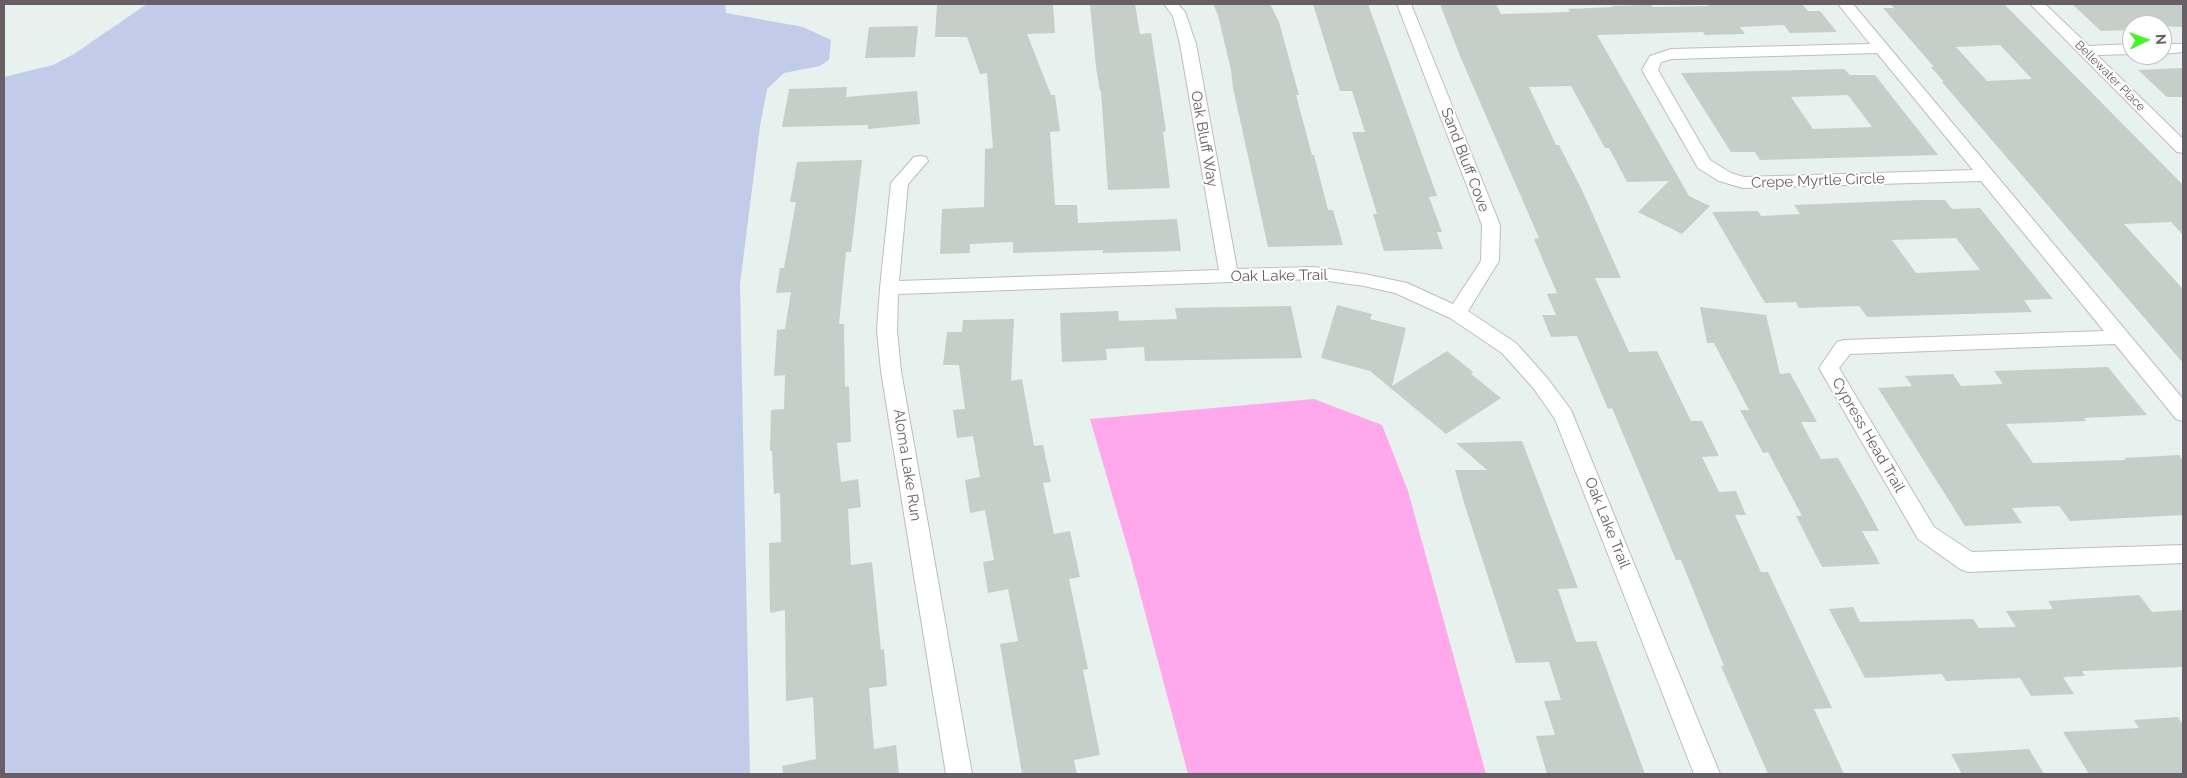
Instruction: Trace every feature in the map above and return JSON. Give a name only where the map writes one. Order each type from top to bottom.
[{"type":"street","name":"Oak Bluff Way","points":[[1171,4],[1180,15],[1188,44],[1229,277]]},
{"type":"street","name":"Sand Bluff Cove","points":[[1404,4],[1491,225],[1490,261],[1457,313]]},
{"type":"street","points":[[1845,4],[2183,413]]},
{"type":"street","name":"Bellewater Place","points":[[2037,4],[2183,148]]},
{"type":"street","name":"Crepe Myrtle Circle","points":[[1882,48],[1671,54],[1655,59],[1650,70],[1704,164],[1725,178],[1743,183],[1985,175]]},
{"type":"street","points":[[2085,51],[2122,50]]},
{"type":"street","name":"Aloma Lake Run","points":[[920,161],[900,183],[889,288],[887,330],[891,371],[959,774]]},
{"type":"street","name":"Oak Lake Trail","points":[[889,288],[1314,273],[1364,280],[1400,288],[1457,313],[1509,348],[1541,384],[1564,416],[1707,774]]},
{"type":"street","name":"Cypress Head Trail","points":[[2121,337],[1844,347],[1829,368],[1926,533],[1968,562],[2183,554]]},
{"type":"shaded area","points":[[147,4],[725,4],[726,13],[803,27],[831,40],[829,60],[820,66],[784,73],[767,89],[760,126],[740,284],[750,774],[4,774],[4,77],[53,65],[74,54]]},
{"type":"shaded area","points":[[1314,399],[1382,425],[1408,491],[1486,774],[1188,774],[1130,556],[1090,419]]},
{"type":"building","points":[[937,4],[1053,4],[1055,33],[1027,34],[1051,95],[1055,95],[1060,131],[1050,132],[1055,205],[1077,205],[1078,223],[1177,219],[1181,251],[1103,253],[1103,250],[1013,253],[1013,242],[970,244],[970,253],[940,254],[942,209],[984,207],[985,149],[993,148],[987,73],[980,74],[967,37],[935,37]]},
{"type":"building","points":[[1090,4],[1135,4],[1140,34],[1151,33],[1166,131],[1163,132],[1170,188],[1108,190],[1101,91],[1096,67]]},
{"type":"building","points":[[1213,4],[1270,4],[1279,22],[1299,95],[1296,95],[1328,210],[1333,210],[1343,245],[1268,247],[1233,88],[1231,70],[1218,15]]},
{"type":"building","points":[[1313,4],[1368,4],[1437,196],[1429,197],[1442,232],[1437,232],[1443,249],[1384,251],[1373,214],[1377,214],[1352,132],[1365,132],[1352,91],[1340,91]]},
{"type":"building","points":[[1440,4],[1496,4],[1501,14],[1570,12],[1568,9],[1612,6],[1802,4],[1808,11],[1820,11],[1837,32],[1790,33],[1784,25],[1740,27],[1745,34],[1705,35],[1703,32],[1597,35],[1689,196],[1710,206],[1682,234],[1638,212],[1669,181],[1627,182],[1609,148],[1605,148],[1571,86],[1529,87],[1556,145],[1559,145],[1582,190],[1621,278],[1595,278],[1629,352],[1657,351],[1691,421],[1702,421],[1719,456],[1702,457],[1719,492],[1736,491],[1746,515],[1735,515],[1761,572],[1768,572],[1832,708],[1814,709],[1844,774],[1768,774],[1721,666],[1724,666],[1681,560],[1676,560],[1612,408],[1608,409],[1577,336],[1551,337],[1542,315],[1556,315],[1547,294],[1557,293],[1534,239],[1539,238],[1460,56]]},
{"type":"building","points":[[1890,4],[2004,4],[2183,185],[2183,235],[2171,222],[2124,224],[2183,289],[2183,363],[1942,82],[1944,82],[1931,67],[1934,67],[1883,8],[1894,8]],"holes":[[[2000,45],[2032,79],[1987,81],[1956,47]]]},
{"type":"building","points":[[2072,4],[2183,4],[2183,27],[2172,27],[2172,15],[2122,15],[2122,30],[2101,31]]},
{"type":"building","points":[[918,26],[915,57],[865,58],[869,27]]},
{"type":"building","points":[[2183,68],[2183,97],[2167,97],[2138,70]]},
{"type":"building","points":[[1844,69],[1850,75],[1875,75],[1938,155],[1760,160],[1755,152],[1731,152],[1681,73]],"holes":[[[1848,95],[1872,127],[1813,129],[1791,97]]]},
{"type":"building","points":[[847,87],[846,97],[917,91],[920,124],[868,129],[868,125],[782,127],[789,89]]},
{"type":"building","points":[[862,160],[851,252],[846,252],[839,324],[844,324],[845,387],[849,386],[851,442],[837,443],[841,482],[858,479],[861,507],[848,509],[851,565],[872,562],[881,650],[884,649],[887,686],[869,688],[874,749],[896,745],[899,774],[783,774],[782,766],[816,759],[813,697],[786,701],[785,610],[770,613],[769,543],[781,542],[780,493],[774,494],[772,451],[770,451],[771,410],[784,409],[785,375],[774,376],[777,330],[785,329],[791,292],[776,293],[780,268],[784,268],[796,202],[790,202],[797,162]]},
{"type":"building","points":[[1945,200],[1952,209],[1980,208],[2053,299],[2024,300],[2032,312],[1867,317],[1859,306],[1799,308],[1796,302],[1765,303],[1712,212],[1758,211],[1761,216],[1800,214],[1794,205]],"holes":[[[1956,238],[1980,270],[1916,273],[1892,240]]]},
{"type":"building","points":[[1337,305],[1372,314],[1370,319],[1406,328],[1392,386],[1447,351],[1473,372],[1471,374],[1501,398],[1446,434],[1370,371],[1321,358]]},
{"type":"building","points":[[1291,306],[1302,358],[1145,361],[1144,347],[1106,349],[1107,360],[1062,362],[1060,313],[1118,311],[1119,321],[1177,319],[1175,308]]},
{"type":"building","points":[[1700,307],[1766,315],[1780,374],[1790,373],[1817,422],[1801,422],[1821,459],[1838,458],[1879,531],[1862,531],[1880,564],[1822,567],[1796,516],[1802,516],[1768,452],[1763,453],[1740,410],[1749,410],[1714,343],[1707,343]]},
{"type":"building","points":[[1014,319],[1011,381],[1022,379],[1034,446],[1043,445],[1051,482],[1043,483],[1054,534],[1070,531],[1080,577],[1069,579],[1088,669],[1083,670],[1100,755],[1074,760],[1077,774],[1022,774],[1000,644],[1018,641],[1008,589],[988,593],[983,562],[994,560],[985,510],[970,513],[965,480],[980,477],[973,436],[957,438],[953,410],[965,409],[959,365],[943,365],[947,332],[962,332],[963,320]]},
{"type":"building","points":[[2108,367],[2147,415],[2084,418],[2086,421],[2006,424],[2033,463],[2126,460],[2124,458],[2179,455],[2183,461],[2183,515],[2070,521],[2059,506],[2012,508],[2022,523],[1965,526],[1878,388],[1912,386],[1905,376],[1953,374],[1961,386],[2003,384],[1994,371]]},
{"type":"building","points":[[1522,441],[1578,588],[1558,589],[1576,642],[1596,641],[1645,774],[1547,774],[1536,736],[1555,735],[1544,701],[1561,700],[1549,662],[1516,663],[1455,470],[1487,470],[1456,443]]},
{"type":"building","points":[[2139,595],[2152,612],[2183,610],[2183,667],[2082,671],[2085,676],[2063,677],[2074,694],[2031,696],[2020,678],[1946,681],[1942,674],[1865,678],[1829,609],[1853,607],[1860,622],[1973,619],[1979,628],[2016,627],[2006,611],[2053,609],[2048,601]]},
{"type":"building","points":[[2178,717],[2183,725],[2183,774],[2089,774],[2063,732],[2139,728],[2134,720]]},
{"type":"building","points":[[2029,749],[2044,774],[1962,774],[1951,754]]}]
